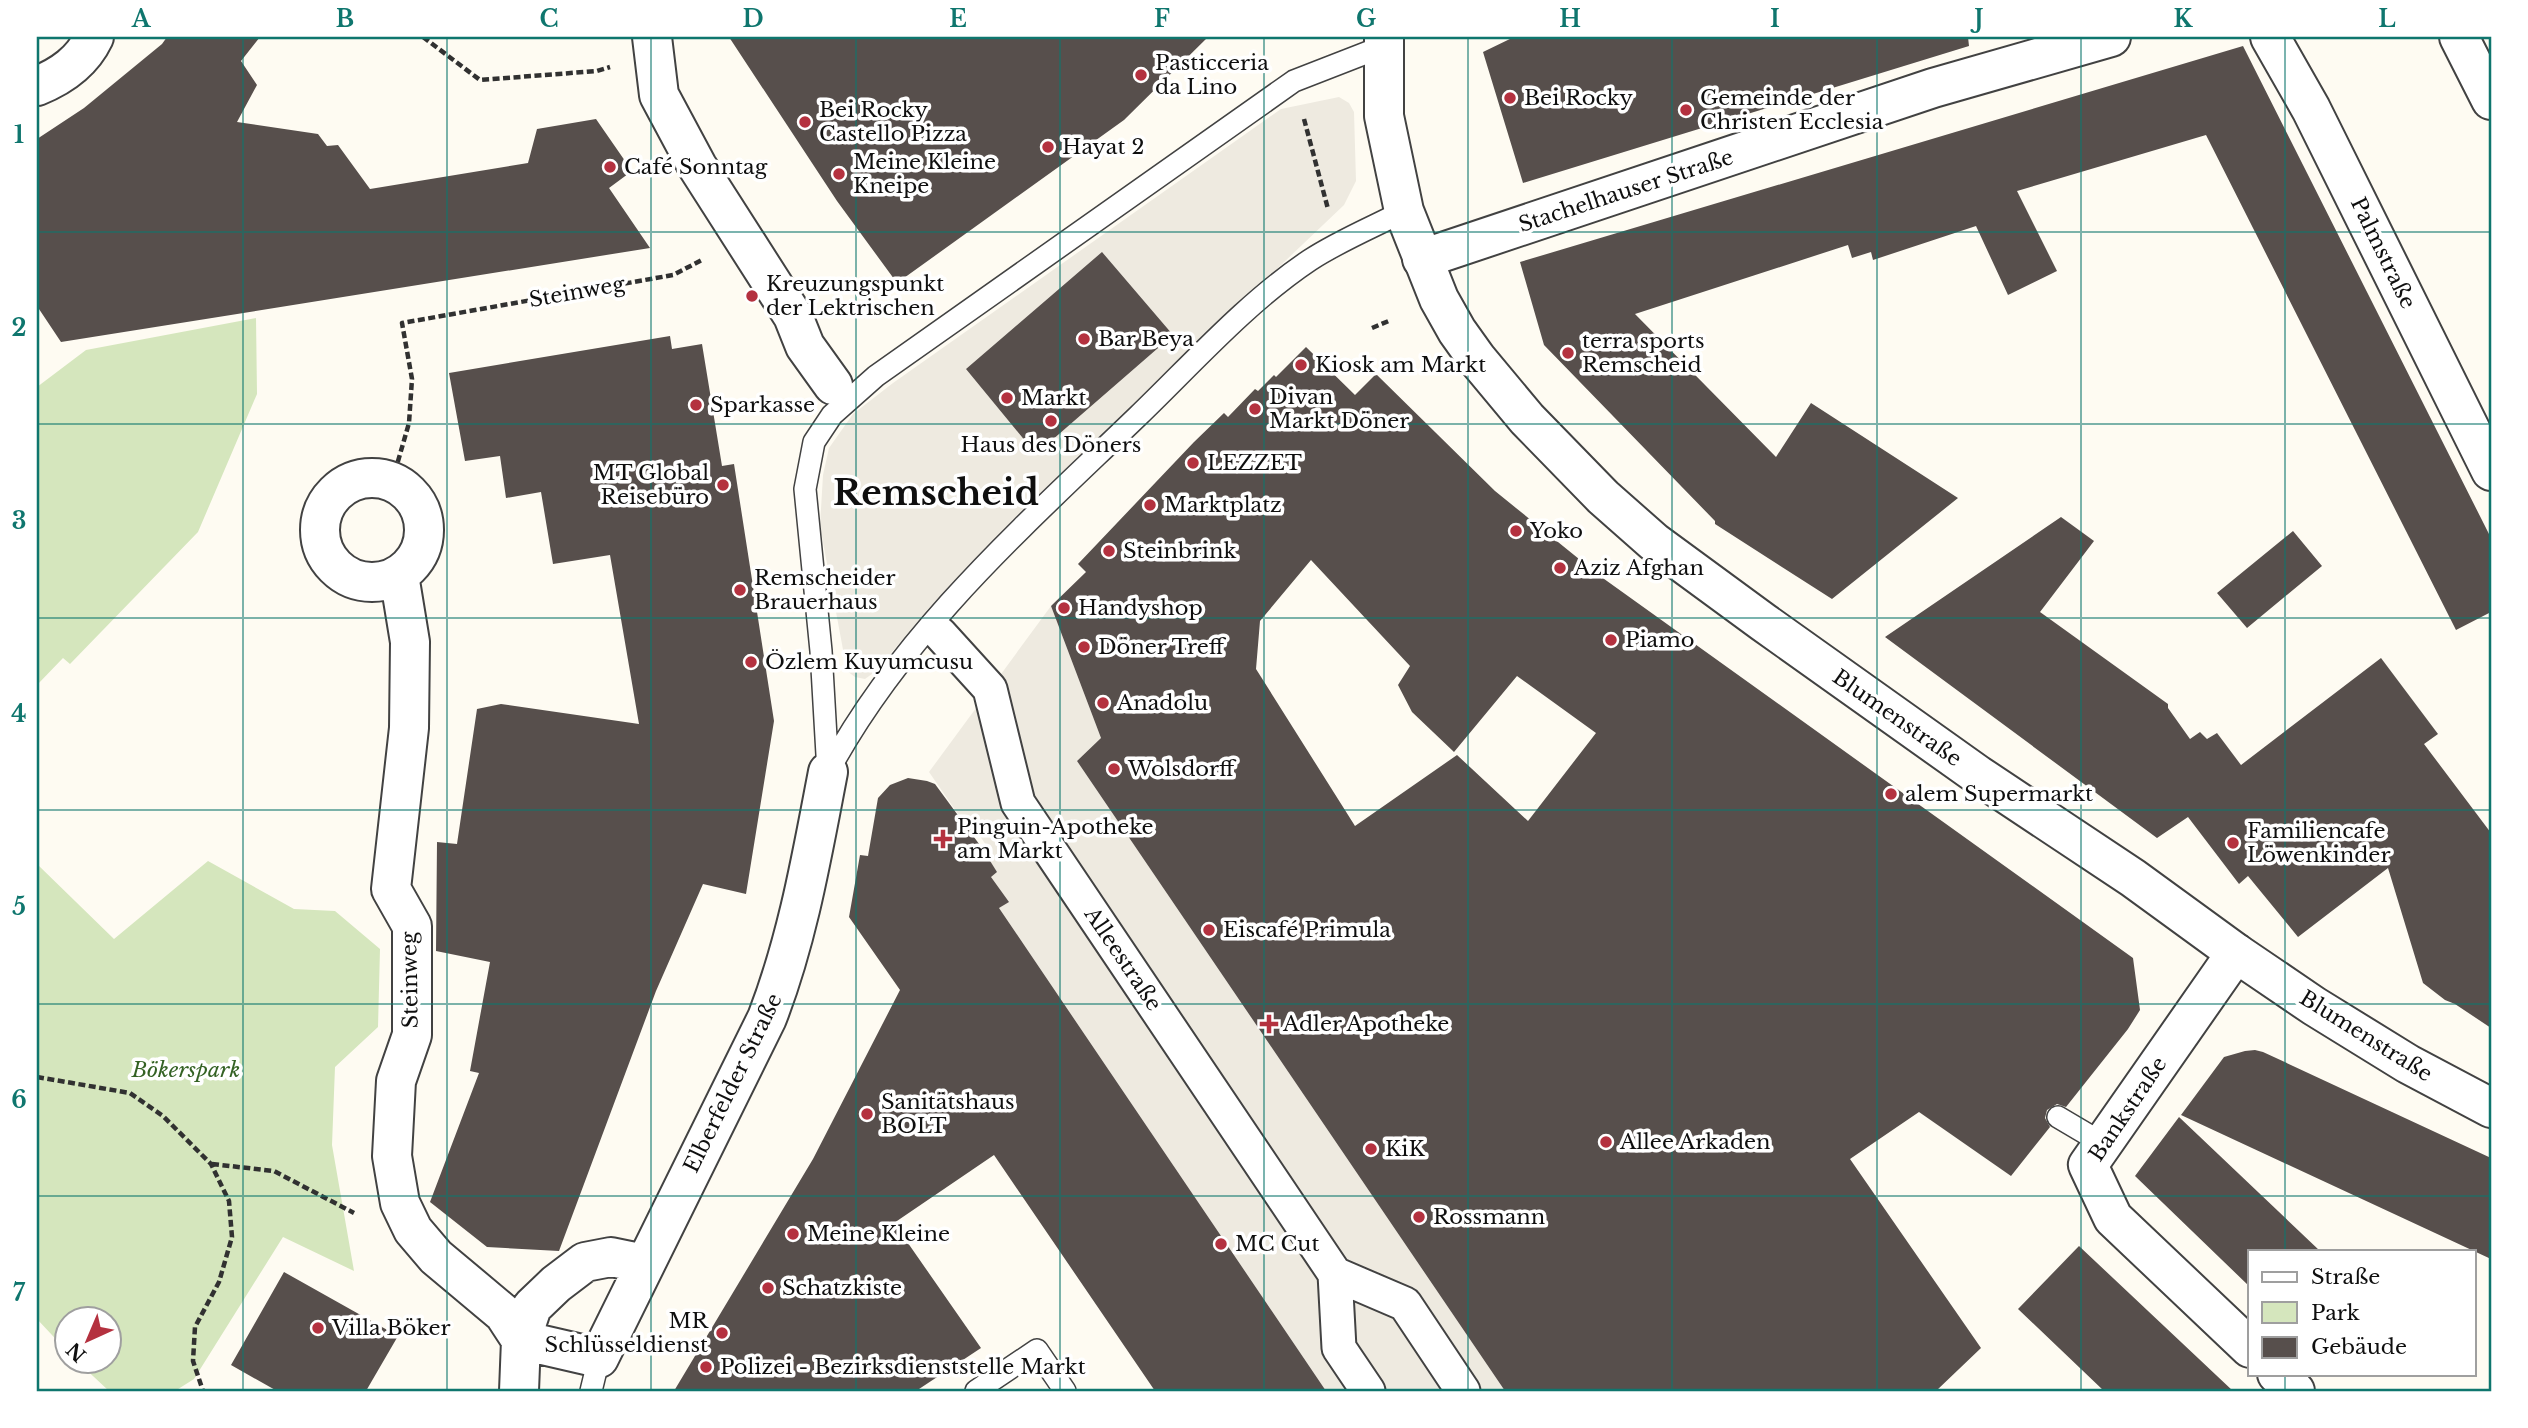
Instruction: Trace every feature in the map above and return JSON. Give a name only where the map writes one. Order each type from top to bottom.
[{"type":"street","points":[[37,86],[69,71],[94,37]]},
{"type":"street","points":[[652,37],[659,95],[697,166],[793,316],[805,346],[833,385]]},
{"type":"street","name":"Stachelhauser Straße","points":[[1422,259],[1920,92],[2111,37]]},
{"type":"street","name":"Palmstraße","points":[[2270,37],[2311,108],[2491,471]]},
{"type":"street","points":[[2459,37],[2491,100]]},
{"type":"street","points":[[1384,42],[1384,116],[1404,211],[1422,259]]},
{"type":"street","name":"Blumenstraße","points":[[1422,259],[1439,299],[1457,331],[1478,359],[1536,428],[1603,497],[1654,542],[1978,775],[2133,878],[2314,1006],[2408,1064],[2491,1108]]},
{"type":"street","points":[[373,478],[392,482],[408,492],[419,508],[424,527],[422,546],[413,563],[399,575],[381,582],[361,582],[344,574],[330,561],[322,544],[320,524],[326,507],[338,491],[354,482],[373,478]]},
{"type":"street","name":"Steinweg","points":[[399,575],[410,642],[409,728],[391,888],[412,926],[412,1035],[396,1082],[391,1156],[400,1203],[414,1230],[436,1257],[504,1314],[521,1340]]},
{"type":"street","name":"Alleestraße","points":[[936,629],[990,690],[1018,803],[1335,1274]]},
{"type":"street","name":"Elberfelder Straße","points":[[521,1340],[595,1374],[692,1166],[740,1077],[783,976],[804,895],[828,772]]},
{"type":"street","name":"Bankstraße","points":[[2236,953],[2095,1154],[2113,1218],[2248,1346]]},
{"type":"street","points":[[519,1391],[521,1340],[532,1307],[585,1262],[611,1257],[645,1264]]},
{"type":"street","points":[[1368,1391],[1339,1348],[1335,1274],[1405,1304],[1463,1391]]},
{"type":"street","points":[[2279,1376],[2295,1391]]},
{"type":"lane","points":[[828,772],[821,651],[805,489],[814,442],[832,415],[876,376],[1294,81],[1384,42]]},
{"type":"lane","points":[[828,772],[849,732],[872,698],[1068,483],[1228,328],[1269,293],[1311,260],[1404,211]]},
{"type":"lane","points":[[2058,1117],[2095,1154]]},
{"type":"lane","points":[[976,1391],[1037,1350],[1065,1391]]},
{"type":"path","points":[[423,37],[480,80],[597,71],[610,67],[616,40],[652,37]]},
{"type":"path","points":[[1304,117],[1331,217]]},
{"type":"path","name":"Steinweg","points":[[392,482],[409,423],[412,379],[402,323],[673,275],[742,236]]},
{"type":"path","points":[[1372,328],[1391,320]]},
{"type":"path","points":[[37,1077],[130,1093],[163,1116],[211,1164],[229,1201],[232,1237],[219,1282],[195,1327],[193,1362],[203,1391]]},
{"type":"path","points":[[211,1164],[274,1171],[358,1215]]},
{"type":"green space","points":[[256,318],[257,394],[198,532],[70,664],[63,658],[37,685],[37,387],[86,350]]},
{"type":"green space","name":"Bökerspark","points":[[208,861],[294,909],[335,911],[380,949],[378,1027],[335,1067],[332,1145],[354,1271],[283,1237],[194,1379],[175,1391],[109,1391],[93,1376],[122,1376],[122,1306],[52,1306],[52,1335],[37,1319],[37,864],[114,939]]},
{"type":"shaded area","name":"Markt","points":[[1339,97],[1349,103],[1354,112],[1356,181],[1344,205],[1013,520],[928,609],[876,671],[865,679],[855,677],[847,671],[820,526],[823,475],[829,448],[853,414],[1281,109]]},
{"type":"shaded area","points":[[1051,606],[1101,738],[1077,761],[1505,1391],[1326,1391],[999,908],[1008,902],[991,877],[997,872],[981,849],[986,845],[976,830],[971,833],[929,772]]},
{"type":"building","points":[[167,37],[260,37],[241,61],[257,85],[237,122],[318,134],[327,146],[338,145],[370,189],[528,163],[537,129],[596,119],[632,171],[609,188],[650,248],[61,342],[37,306],[37,139],[84,108]]},
{"type":"building","points":[[729,37],[1208,37],[1124,120],[897,283],[837,201]]},
{"type":"building","points":[[1514,37],[1968,37],[1969,46],[1523,183],[1483,52]]},
{"type":"building","points":[[2243,46],[2491,538],[2491,612],[2456,630],[2206,135],[2017,191],[2057,271],[2008,295],[1976,226],[1873,260],[1871,252],[1852,258],[1848,245],[1635,314],[1776,457],[1811,403],[1958,498],[1832,599],[1715,524],[1544,345],[1520,262]]},
{"type":"building","points":[[1102,252],[1173,335],[1036,454],[966,369]]},
{"type":"building","points":[[670,336],[672,349],[702,344],[722,466],[734,464],[774,721],[746,894],[703,884],[656,991],[559,1251],[487,1247],[430,1202],[479,1073],[470,1071],[490,962],[436,951],[437,842],[457,844],[477,709],[501,704],[639,724],[610,555],[553,564],[541,492],[506,498],[500,456],[465,461],[449,373]]},
{"type":"building","points":[[1306,347],[1355,395],[1376,374],[1495,491],[1600,576],[2133,958],[2140,1010],[2066,1107],[2057,1104],[2047,1110],[2045,1118],[2050,1127],[2011,1176],[1919,1112],[1850,1159],[1981,1348],[1936,1391],[1505,1391],[1077,761],[1101,738],[1051,606],[1086,572],[1078,564],[1194,442],[1224,413],[1228,417],[1255,389],[1258,391],[1274,375],[1276,377]],"holes":[[[1311,560],[1410,666],[1398,685],[1412,712],[1454,752],[1517,676],[1596,733],[1528,821],[1457,755],[1355,826],[1256,669],[1260,621]]]},
{"type":"building","points":[[2061,517],[2094,541],[2040,612],[2168,704],[2168,708],[2190,739],[2200,732],[2207,739],[2217,733],[2241,765],[2381,658],[2438,734],[2424,744],[2491,833],[2491,1028],[2423,983],[2388,868],[2298,937],[2248,876],[2239,884],[2188,817],[2157,838],[1885,637]]},
{"type":"building","points":[[2293,531],[2322,566],[2247,628],[2217,593]]},
{"type":"building","points":[[908,778],[935,784],[982,848],[997,872],[991,877],[1009,902],[999,908],[1326,1391],[1155,1391],[994,1155],[894,1223],[981,1348],[916,1391],[674,1391],[813,1159],[900,990],[849,917],[860,855],[868,856],[878,798],[890,785]]},
{"type":"building","points":[[2245,1051],[2263,1052],[2491,1158],[2491,1259],[2181,1115],[2224,1057]]},
{"type":"building","points":[[2179,1117],[2319,1250],[2248,1250],[2248,1285],[2135,1176]]},
{"type":"building","points":[[2079,1246],[2233,1391],[2104,1391],[2018,1309]]},
{"type":"building","name":"Villa Böker","points":[[284,1272],[398,1336],[366,1391],[277,1391],[231,1365]]},
{"type":"place","name":"Pasticceria da Lino","points":[[1141,75]]},
{"type":"place","name":"Bei Rocky","points":[[1510,98]]},
{"type":"place","name":"Gemeinde der Christen Ecclesia","points":[[1686,110]]},
{"type":"place","name":"Bei Rocky Castello Pizza","points":[[805,122]]},
{"type":"place","name":"Hayat 2","points":[[1048,147]]},
{"type":"place","name":"Café Sonntag","points":[[610,167]]},
{"type":"place","name":"Meine Kleine Kneipe","points":[[839,174]]},
{"type":"place","name":"Kreuzungspunkt der Lektrischen","points":[[752,296]]},
{"type":"place","name":"Bar Beya","points":[[1084,339]]},
{"type":"place","name":"terra sports Remscheid","points":[[1568,353]]},
{"type":"place","name":"Kiosk am Markt","points":[[1301,365]]},
{"type":"place","name":"Markt","points":[[1007,398]]},
{"type":"place","name":"Sparkasse","points":[[696,405]]},
{"type":"place","name":"Divan Markt Döner","points":[[1255,409]]},
{"type":"place","name":"Haus des Döners","points":[[1051,421]]},
{"type":"place","name":"LEZZET","points":[[1193,463]]},
{"type":"place","name":"MT Global Reisebüro","points":[[723,485]]},
{"type":"place","name":"Marktplatz","points":[[1150,505]]},
{"type":"place","name":"Yoko","points":[[1516,531]]},
{"type":"place","name":"Steinbrink","points":[[1109,551]]},
{"type":"place","name":"Aziz Afghan","points":[[1560,568]]},
{"type":"place","name":"Remscheider Brauerhaus","points":[[740,590]]},
{"type":"place","name":"Handyshop","points":[[1064,608]]},
{"type":"place","name":"Piamo","points":[[1611,640]]},
{"type":"place","name":"Döner Treff","points":[[1084,647]]},
{"type":"place","name":"Özlem Kuyumcusu","points":[[751,662]]},
{"type":"place","name":"Anadolu","points":[[1103,703]]},
{"type":"place","name":"Wolsdorff","points":[[1114,769]]},
{"type":"place","name":"alem Supermarkt","points":[[1891,794]]},
{"type":"place","name":"Pinguin-Apotheke am Markt","points":[[943,839]]},
{"type":"place","name":"Familiencafe Löwenkinder","points":[[2233,843]]},
{"type":"place","name":"Eiscafé Primula","points":[[1209,930]]},
{"type":"place","name":"Adler Apotheke","points":[[1269,1024]]},
{"type":"place","name":"Sanitätshaus BOLT","points":[[867,1114]]},
{"type":"place","name":"Allee Arkaden","points":[[1606,1142]]},
{"type":"place","name":"KiK","points":[[1371,1149]]},
{"type":"place","name":"Rossmann","points":[[1419,1217]]},
{"type":"place","name":"Meine Kleine","points":[[793,1234]]},
{"type":"place","name":"MC Cut","points":[[1221,1244]]},
{"type":"place","name":"Schatzkiste","points":[[768,1288]]},
{"type":"place","name":"Villa Böker","points":[[318,1328]]},
{"type":"place","name":"MR Schlüsseldienst","points":[[722,1333]]},
{"type":"place","name":"Polizei - Bezirksdienststelle Markt","points":[[706,1367]]},
{"type":"district","name":"Remscheid","points":[[936,493]]}]
